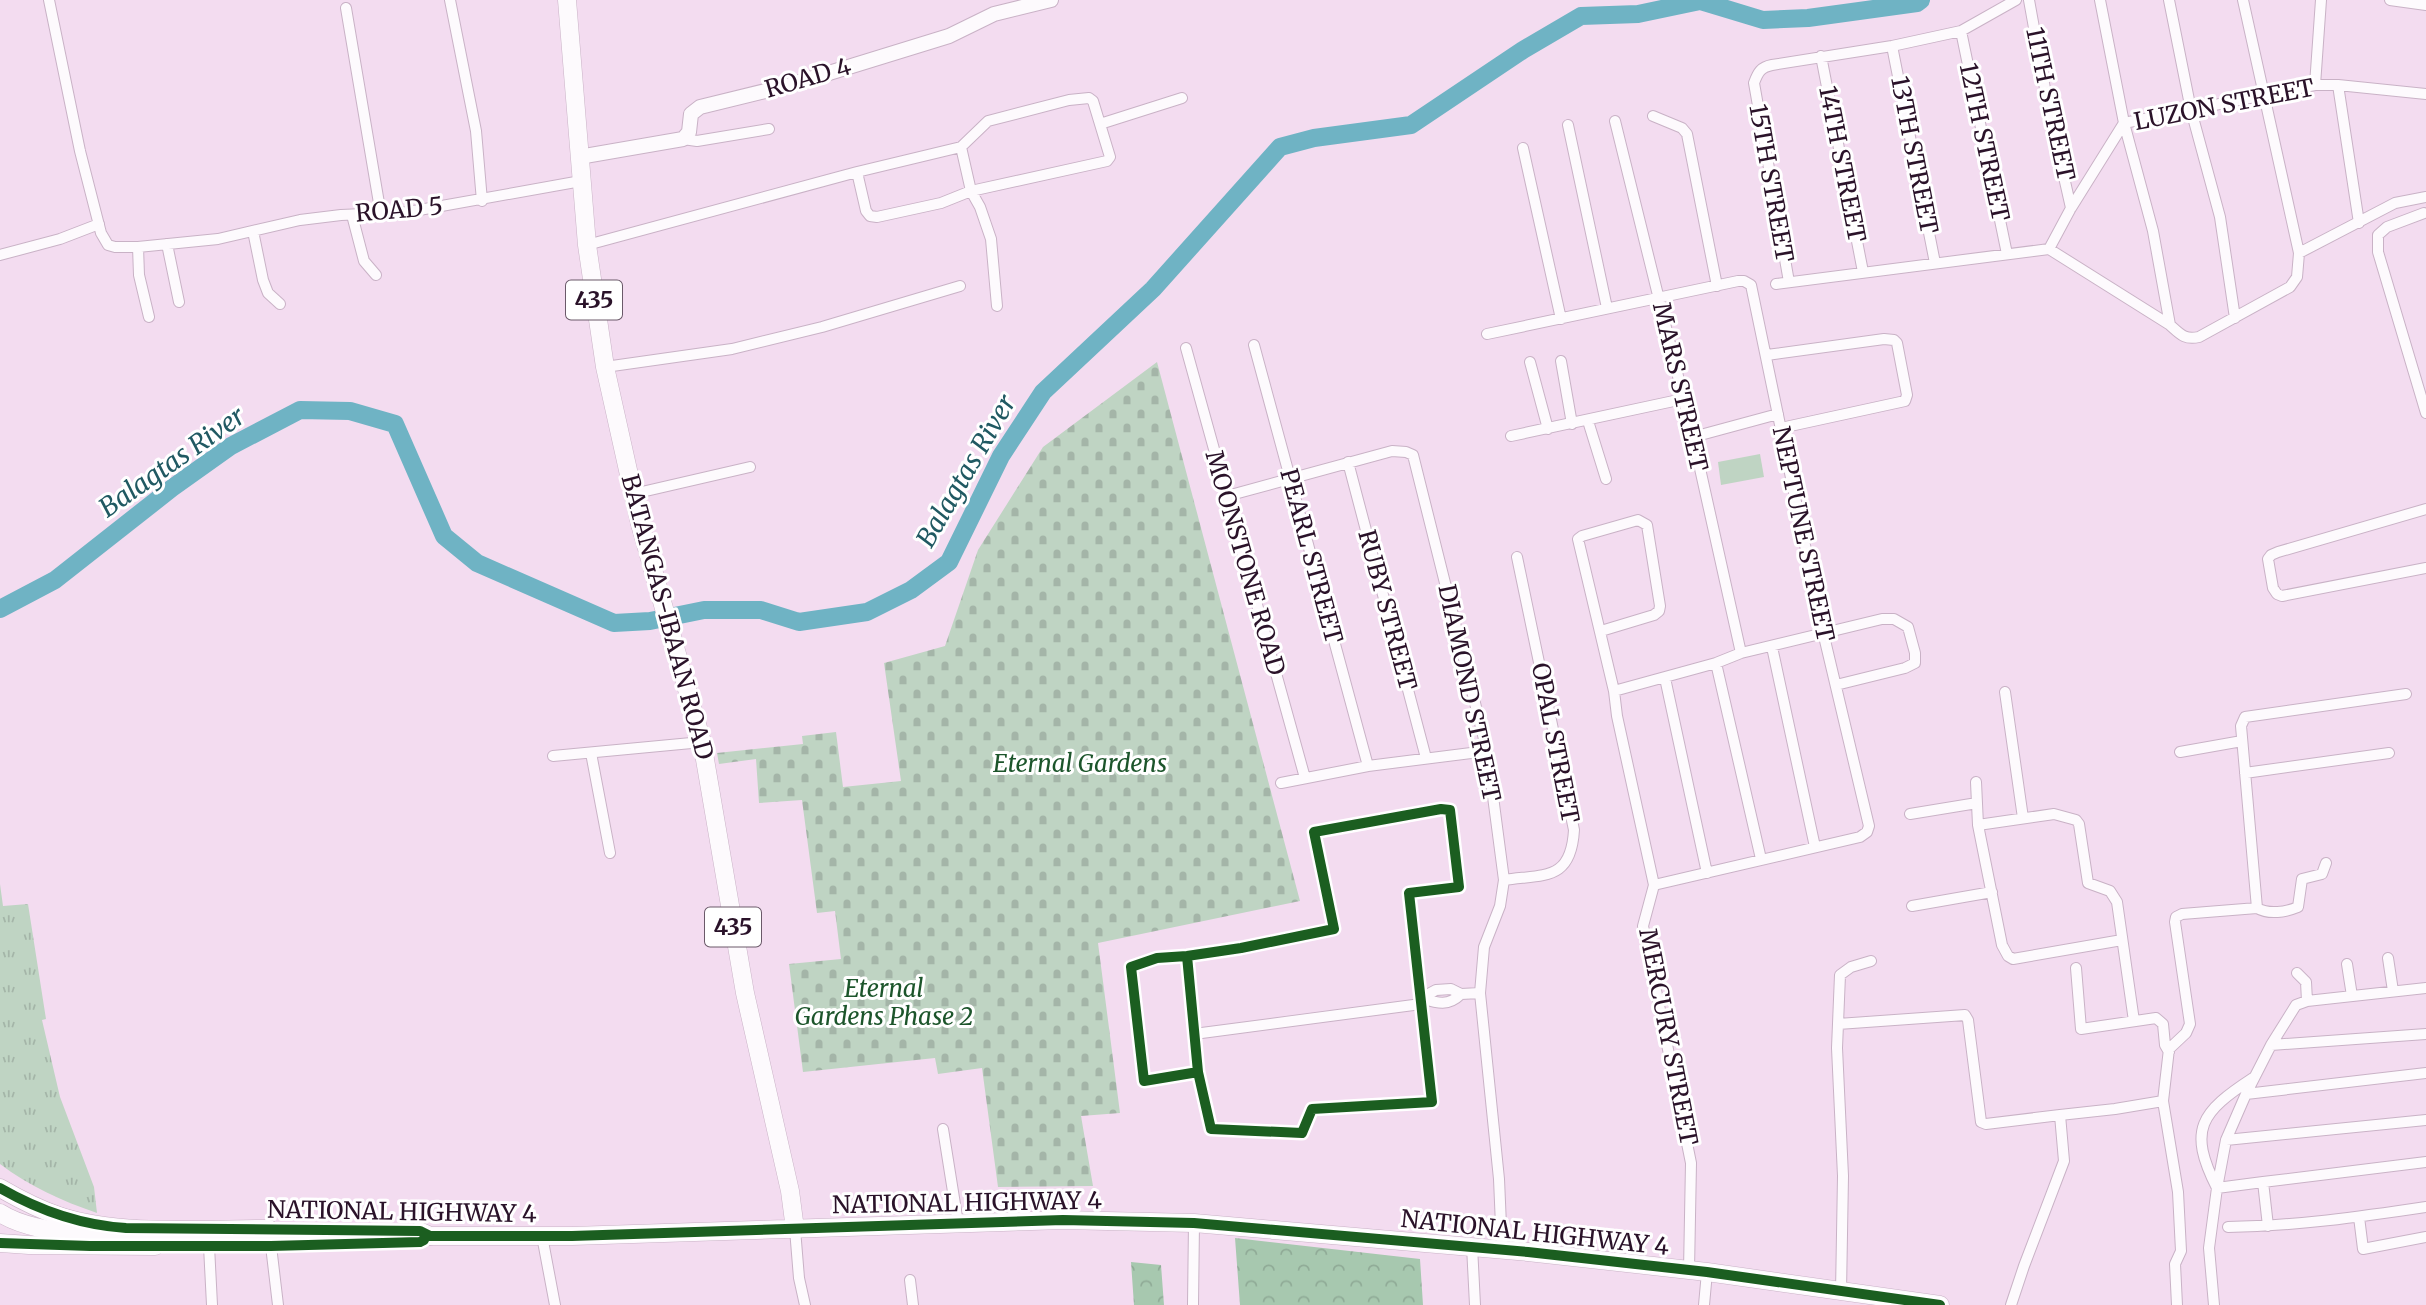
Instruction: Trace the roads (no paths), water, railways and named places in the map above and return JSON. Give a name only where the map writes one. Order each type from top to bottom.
[{"type":"main road","name":"BATANGAS-IBAAN ROAD","points":[[567,0],[587,245],[605,368],[633,494],[702,742],[745,993],[790,1192],[795,1229]]},
{"type":"main road","name":"NATIONAL HIGHWAY 4","points":[[0,1188],[58,1216],[110,1227],[421,1231],[425,1239]]},
{"type":"main road","points":[[0,1213],[15,1222],[36,1228],[118,1236],[425,1239]]},
{"type":"main road","name":"NATIONAL HIGHWAY 4","points":[[0,1243],[271,1246],[1063,1220],[1194,1223],[1502,1249],[1698,1271],[1940,1305]]},
{"type":"street","points":[[0,255],[60,239],[99,224],[80,151],[49,0]]},
{"type":"street","points":[[450,0],[476,131],[482,201]]},
{"type":"street","name":"ROAD 4","points":[[683,138],[689,132],[691,114],[700,107],[790,85],[949,36],[994,13],[1051,0]]},
{"type":"street","points":[[1821,57],[1892,46],[1961,31],[2015,0]]},
{"type":"street","name":"11TH STREET","points":[[2029,0],[2049,111],[2071,208]]},
{"type":"street","points":[[2100,0],[2124,123],[2153,231],[2170,326]]},
{"type":"street","points":[[2169,0],[2191,110],[2220,217],[2235,318]]},
{"type":"street","points":[[1776,284],[2049,248],[2170,326],[2184,338],[2199,337],[2291,287],[2297,277],[2299,253],[2243,0]]},
{"type":"street","points":[[2315,85],[2321,0]]},
{"type":"street","points":[[2390,0],[2426,5]]},
{"type":"street","points":[[346,8],[358,66],[381,215]]},
{"type":"street","name":"12TH STREET","points":[[1961,31],[2007,254]]},
{"type":"street","name":"13TH STREET","points":[[1892,46],[1936,263]]},
{"type":"street","name":"15TH STREET","points":[[1789,282],[1754,83],[1763,67],[1821,57]]},
{"type":"street","name":"14TH STREET","points":[[1821,57],[1863,272]]},
{"type":"street","name":"LUZON STREET","points":[[2049,248],[2124,123],[2315,85],[2426,94]]},
{"type":"street","points":[[2338,85],[2360,223]]},
{"type":"street","points":[[587,245],[857,172],[961,147],[988,121],[1069,100],[1090,98],[1093,101],[1110,157],[1107,161],[971,191],[941,202],[877,217],[870,216],[866,211],[857,172]]},
{"type":"street","points":[[1100,124],[1182,98]]},
{"type":"street","points":[[1653,116],[1682,128],[1686,134],[1717,286]]},
{"type":"street","name":"MARS STREET","points":[[1615,121],[1693,437],[1741,653]]},
{"type":"street","points":[[1568,125],[1607,308]]},
{"type":"street","points":[[579,157],[683,138],[697,141],[769,129]]},
{"type":"street","points":[[961,147],[971,191],[980,207],[991,239],[997,306]]},
{"type":"street","points":[[1523,148],[1561,319]]},
{"type":"street","name":"ROAD 5","points":[[99,224],[104,241],[108,245],[138,247],[218,239],[299,220],[381,215],[482,201],[581,181]]},
{"type":"street","points":[[2299,253],[2395,204],[2426,197],[2425,215],[2387,227],[2378,235],[2378,252],[2426,414]]},
{"type":"street","points":[[352,215],[364,261],[376,275]]},
{"type":"street","points":[[253,231],[268,293],[280,304]]},
{"type":"street","points":[[167,244],[179,302]]},
{"type":"street","points":[[138,247],[139,275],[149,317]]},
{"type":"street","name":"NEPTUNE STREET","points":[[1487,334],[1717,286],[1744,281],[1751,285],[1823,632],[1869,826],[1867,832],[1860,836],[1654,885]]},
{"type":"street","points":[[605,368],[732,349],[822,327],[960,286]]},
{"type":"street","points":[[1767,355],[1884,339],[1894,340],[1899,356],[1907,395],[1905,401],[1782,428]]},
{"type":"street","name":"PEARL STREET","points":[[1254,345],[1368,766]]},
{"type":"street","name":"MOONSTONE ROAD","points":[[1186,348],[1305,778]]},
{"type":"street","points":[[1561,361],[1572,425]]},
{"type":"street","points":[[1530,362],[1548,429]]},
{"type":"street","points":[[1511,436],[1683,399]]},
{"type":"street","points":[[1693,437],[1778,414]]},
{"type":"street","points":[[1588,421],[1606,479]]},
{"type":"street","name":"DIAMOND STREET","points":[[1227,496],[1392,452],[1413,455],[1487,751],[1504,880],[1500,906],[1484,947],[1480,993],[1499,1179],[1502,1249]]},
{"type":"street","name":"RUBY STREET","points":[[1348,462],[1426,758]]},
{"type":"street","points":[[633,494],[750,467]]},
{"type":"street","points":[[2426,509],[2278,552],[2269,559],[2273,588],[2282,596],[2426,568]]},
{"type":"street","name":"MERCURY STREET","points":[[1601,631],[1654,615],[1659,611],[1647,525],[1643,522],[1627,523],[1578,539],[1601,631],[1654,885],[1643,926],[1686,1129],[1691,1163],[1698,1271],[1704,1305]]},
{"type":"street","name":"OPAL STREET","points":[[1504,880],[1553,873],[1565,866],[1573,849],[1574,830],[1517,557]]},
{"type":"street","points":[[1614,691],[1716,663],[1741,653],[1882,619],[1894,619],[1908,627],[1915,653],[1914,663],[1905,668],[1836,685]]},
{"type":"street","points":[[1772,647],[1815,847]]},
{"type":"street","points":[[1716,663],[1761,859]]},
{"type":"street","points":[[1665,678],[1707,873]]},
{"type":"street","points":[[2005,692],[2023,818]]},
{"type":"street","points":[[2257,908],[2241,726],[2245,717],[2406,694]]},
{"type":"street","points":[[2180,751],[2242,741]]},
{"type":"street","points":[[553,756],[702,742]]},
{"type":"street","points":[[1280,783],[1368,766],[1487,751]]},
{"type":"street","points":[[591,752],[610,853]]},
{"type":"street","points":[[2245,773],[2389,753]]},
{"type":"street","points":[[1976,782],[1978,825],[2002,945],[2008,956],[2014,959],[2122,940]]},
{"type":"street","points":[[1910,814],[1977,803]]},
{"type":"street","points":[[1187,956],[1198,1072],[1211,1129],[1302,1133],[1312,1109],[1432,1102],[1409,892],[1459,887],[1450,810],[1441,809],[1316,830],[1314,835],[1334,929],[1241,948],[1157,958],[1131,967],[1144,1081],[1198,1072]]},
{"type":"street","points":[[1978,825],[2054,814],[2076,820],[2088,883],[2114,894],[2134,1021]]},
{"type":"street","points":[[2177,1305],[2175,1264],[2181,1251],[2178,1192],[2163,1101],[2171,1045],[2186,1033],[2190,1024],[2176,917],[2257,908],[2264,912],[2289,911],[2298,907],[2302,879],[2322,874],[2326,863]]},
{"type":"street","points":[[1912,906],[1992,892]]},
{"type":"street","points":[[2388,958],[2393,992]]},
{"type":"street","points":[[1841,1292],[1843,1176],[1837,1048],[1840,975],[1851,967],[1871,961]]},
{"type":"street","points":[[2347,964],[2352,996]]},
{"type":"street","points":[[2076,968],[2081,1029],[2156,1018],[2161,1021],[2165,1045],[2169,1052]]},
{"type":"street","points":[[2297,973],[2306,982],[2307,1001]]},
{"type":"street","points":[[2214,1305],[2209,1248],[2226,1140],[2271,1045],[2296,1005],[2307,1001],[2426,988]]},
{"type":"street","points":[[1194,1034],[1421,1001],[1436,990],[1451,989],[1461,994],[1480,993]]},
{"type":"street","points":[[1838,1024],[1965,1015],[1968,1020],[1981,1122],[1986,1124],[2163,1101]]},
{"type":"street","points":[[2271,1045],[2426,1034]]},
{"type":"street","points":[[2246,1094],[2426,1074]]},
{"type":"street","points":[[2217,1188],[2205,1165],[2200,1146],[2202,1126],[2210,1111],[2221,1100],[2255,1076]]},
{"type":"street","points":[[2011,1305],[2064,1161],[2060,1115]]},
{"type":"street","points":[[2226,1140],[2426,1120]]},
{"type":"street","points":[[943,1129],[958,1223]]},
{"type":"street","points":[[2217,1188],[2426,1162]]},
{"type":"street","points":[[2263,1182],[2268,1226]]},
{"type":"street","points":[[2228,1227],[2359,1217],[2426,1207]]},
{"type":"street","points":[[2359,1217],[2363,1250],[2426,1237]]},
{"type":"street","points":[[1193,1305],[1194,1223]]},
{"type":"street","points":[[795,1229],[799,1278],[805,1305]]},
{"type":"street","points":[[542,1236],[555,1305]]},
{"type":"street","points":[[209,1246],[212,1305]]},
{"type":"street","points":[[271,1246],[278,1305]]},
{"type":"street","points":[[1472,1246],[1475,1305]]},
{"type":"street","points":[[910,1280],[914,1305]]},
{"type":"waterway","name":"Balagtas River","points":[[0,609],[55,580],[172,488],[231,446],[300,410],[350,411],[395,424],[444,536],[477,563],[614,623],[650,621],[704,610],[761,610],[799,622],[867,612],[911,590],[949,562],[1001,456],[1043,392],[1153,289],[1280,147],[1314,138],[1411,125],[1523,50],[1581,16],[1638,14],[1700,1],[1763,20],[1808,18],[1917,3],[1921,0]]},
{"type":"park label","name":"Eternal Gardens","points":[[1080,764]]},
{"type":"park label","name":"Eternal Gardens Phase 2","points":[[884,1003]]}]
